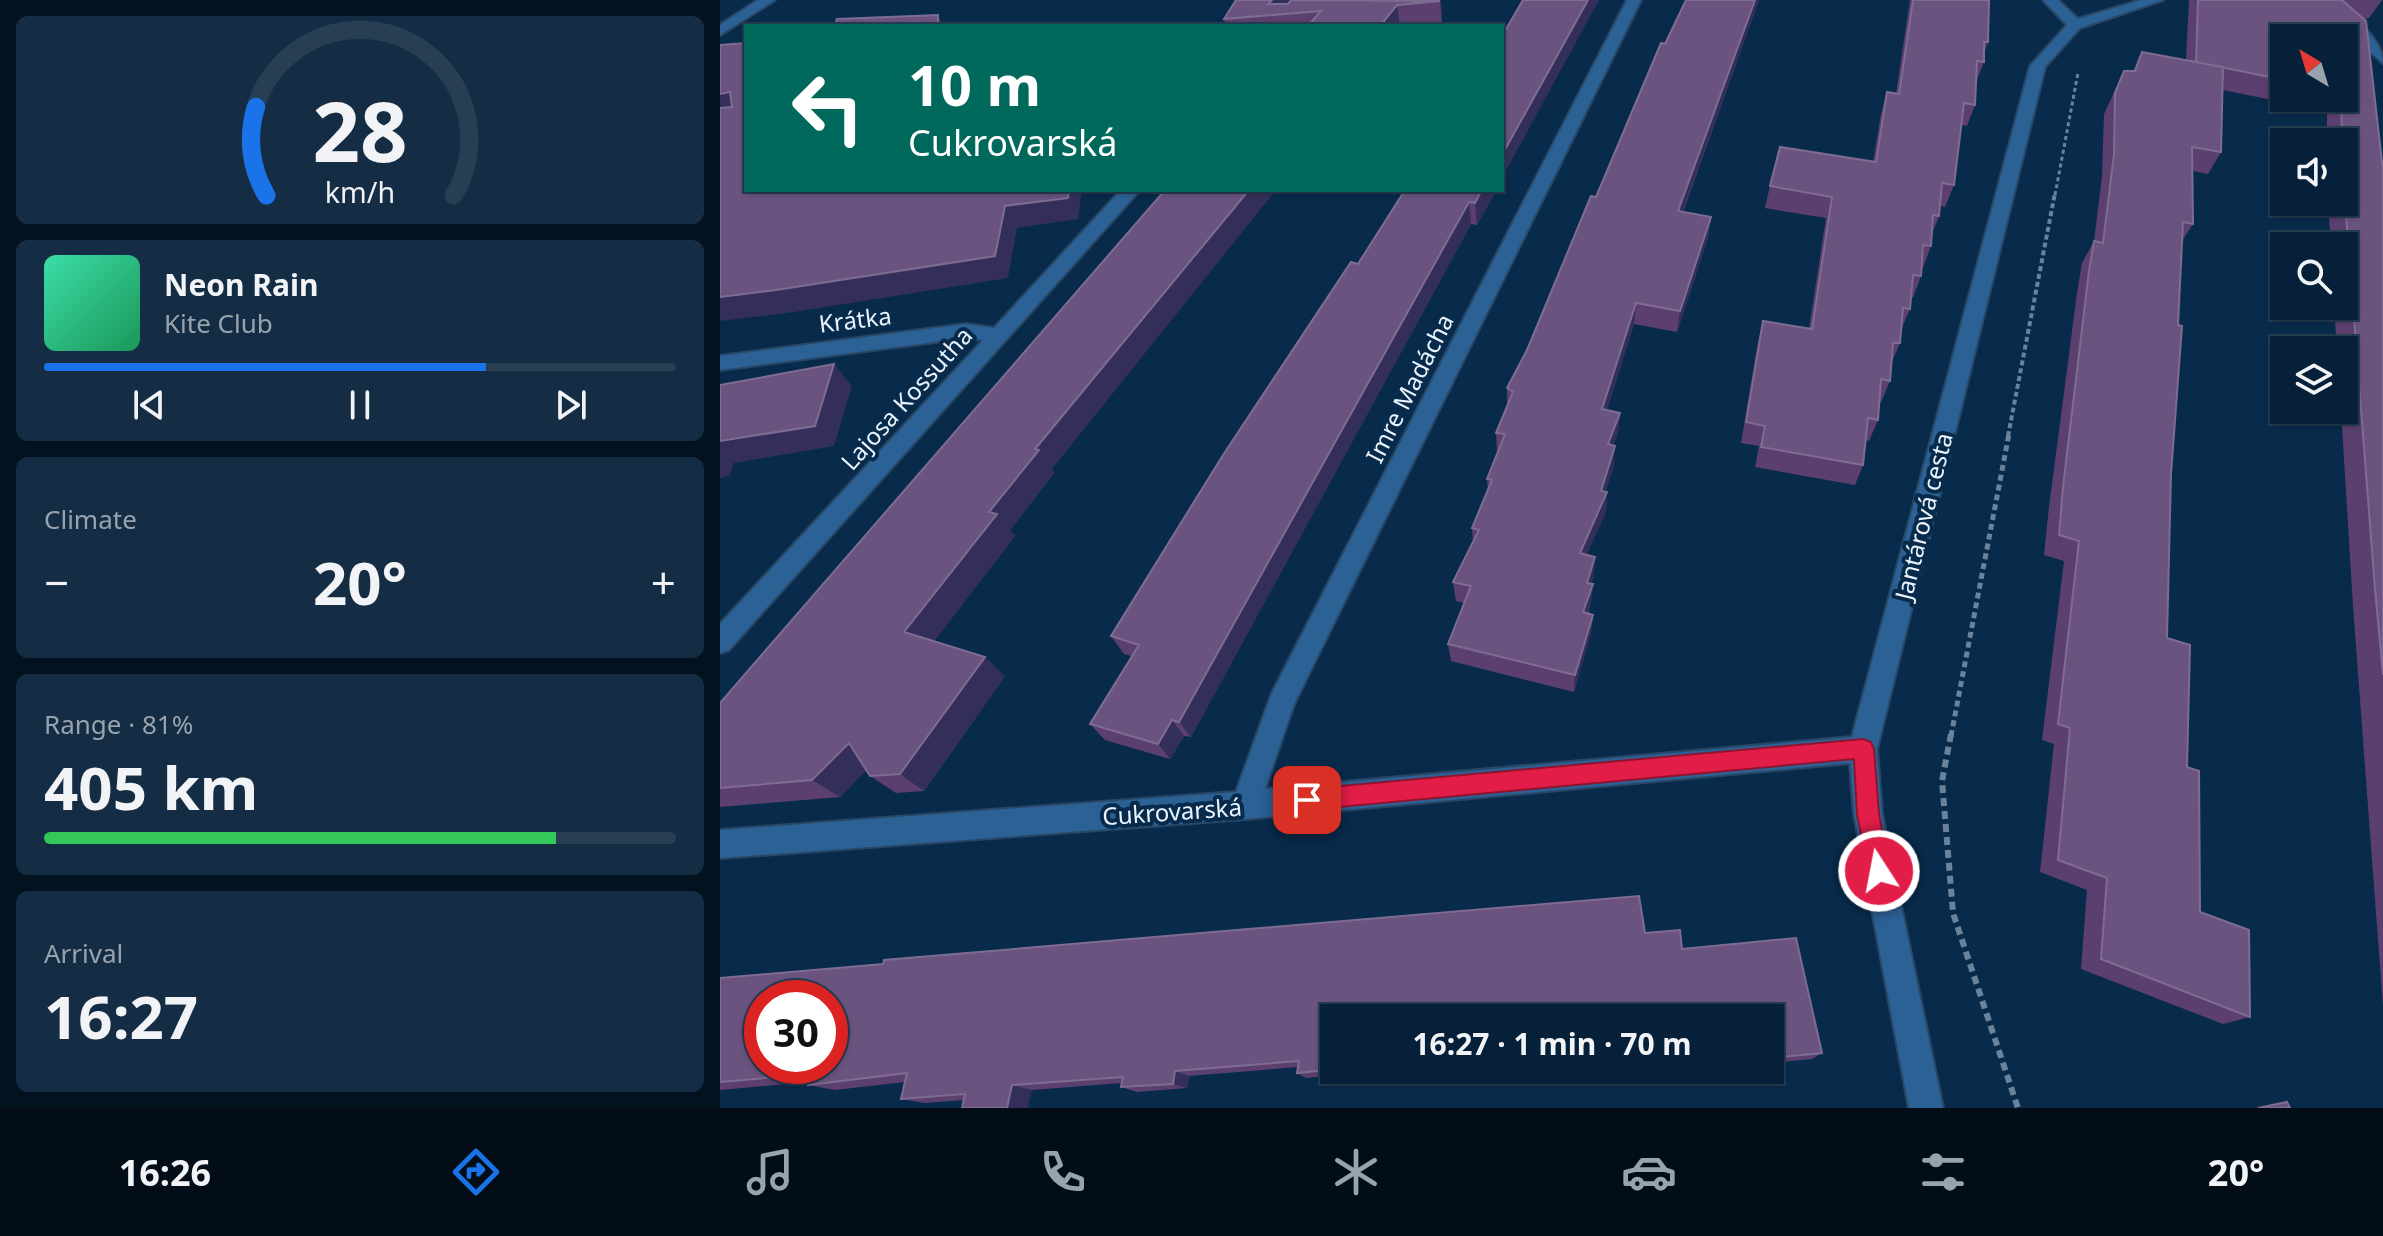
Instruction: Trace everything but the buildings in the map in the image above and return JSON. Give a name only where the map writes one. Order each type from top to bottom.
[{"type":"street","points":[[720,31],[768,0]]},
{"type":"street","name":"Imre Madácha","points":[[1246,805],[1281,702],[1634,0]]},
{"type":"street","points":[[2050,0],[2075,25],[2156,0]]},
{"type":"street","points":[[2319,0],[2370,41],[2383,58]]},
{"type":"street","name":"Jantárová cesta","points":[[1926,1108],[1868,814],[1863,749],[2038,66],[2075,25]]},
{"type":"street","name":"Lajosa Kossutha","points":[[720,642],[1129,192]]},
{"type":"street","name":"Krátka","points":[[720,363],[966,331],[997,335]]},
{"type":"street","name":"Cukrovarská","points":[[720,844],[1246,805],[1863,749]]},
{"type":"path","points":[[2018,1108],[1953,913],[1942,781],[2080,64]]},
{"type":"route","points":[[1307,800],[1863,749],[1868,814],[1879,871]]}]
